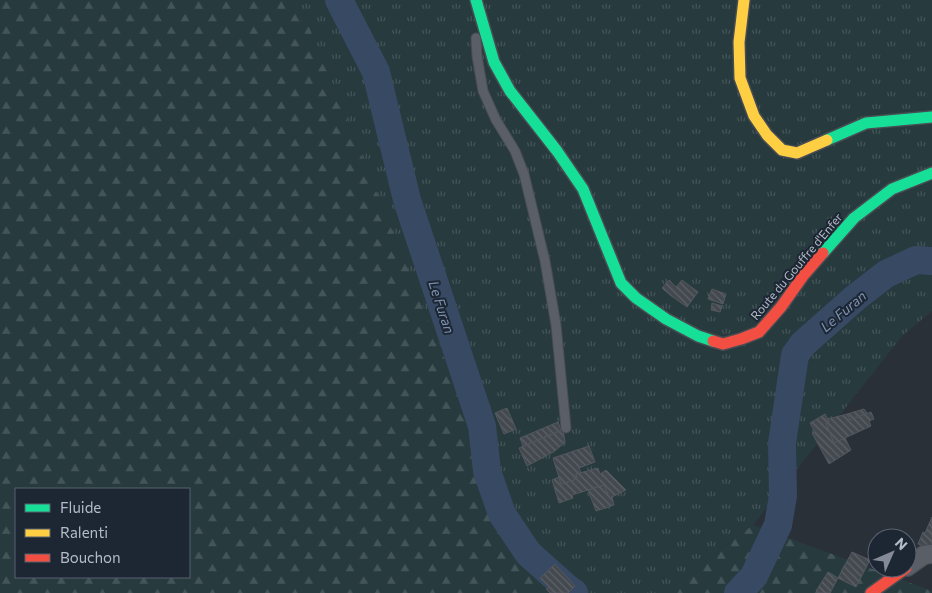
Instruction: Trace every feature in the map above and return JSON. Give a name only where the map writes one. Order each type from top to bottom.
[{"type":"street","name":"Route du Gouffre d'Enfer","points":[[476,0],[494,62],[510,91],[557,151],[583,189],[621,283],[636,298],[666,320],[698,336],[723,344],[758,332],[781,307],[803,276],[854,218],[892,189],[932,173]]},
{"type":"street","points":[[744,0],[739,42],[740,78],[754,116],[766,135],[782,150],[797,153],[866,123],[932,117]]},
{"type":"street","points":[[917,560],[924,555],[932,554]]},
{"type":"street","points":[[871,593],[892,578]]},
{"type":"lane","points":[[476,0],[477,56],[483,91],[524,174],[545,260],[556,325],[566,428]]},
{"type":"green space","points":[[0,0],[298,0],[540,593],[0,593]]},
{"type":"green space","points":[[298,0],[932,0],[932,311],[902,336],[753,525],[663,593],[540,593]]},
{"type":"green space","points":[[753,525],[867,567],[867,578],[897,578],[932,591],[932,593],[663,593]]},
{"type":"building","points":[[669,280],[676,287],[682,280],[698,292],[687,307],[662,288]]},
{"type":"building","points":[[712,289],[726,294],[723,304],[708,299]]},
{"type":"building","points":[[712,303],[722,306],[720,312],[711,310]]},
{"type":"building","points":[[507,408],[516,429],[504,434],[495,413]]},
{"type":"building","points":[[864,409],[867,413],[850,420],[847,414]]},
{"type":"building","points":[[871,412],[874,419],[869,421],[871,426],[834,443],[826,423],[829,422],[828,419],[847,414],[850,420]]},
{"type":"building","points":[[825,414],[829,422],[826,423],[834,443],[845,438],[851,450],[829,464],[812,433],[815,432],[810,423]]},
{"type":"building","points":[[558,422],[561,430],[523,446],[520,438]]},
{"type":"building","points":[[563,430],[565,442],[555,451],[527,466],[519,448]]},
{"type":"building","points":[[589,446],[595,462],[579,468],[581,473],[576,474],[577,479],[561,484],[553,458]]},
{"type":"building","points":[[598,468],[600,474],[606,470],[626,490],[610,498],[604,485],[572,495],[573,498],[559,503],[552,480],[559,477],[561,484],[577,479],[576,474]]},
{"type":"building","points":[[604,485],[610,498],[612,497],[614,505],[596,511],[588,490]]},
{"type":"building","points":[[932,517],[932,549],[931,549],[918,544]]},
{"type":"building","points":[[852,552],[867,559],[867,566],[856,587],[838,578]]},
{"type":"building","points":[[555,564],[575,586],[568,593],[550,593],[546,589],[549,587],[540,578]]},
{"type":"building","points":[[828,572],[838,578],[830,593],[819,593],[816,591]]},
{"type":"waterway","name":"Le Furan","points":[[339,0],[376,72],[407,200],[482,426],[487,471],[502,514],[528,553],[574,593]]},
{"type":"waterway","name":"Le Furan","points":[[738,593],[754,576],[778,525],[783,496],[782,443],[795,355],[803,344],[855,298],[886,274],[916,260],[932,261]]},
{"type":"traffic: fast","points":[[476,0],[494,62],[510,91],[557,151],[583,189],[621,283],[636,298],[666,319],[698,336],[713,341]]},
{"type":"traffic: fast","points":[[827,140],[866,123],[932,117]]},
{"type":"traffic: fast","points":[[823,253],[854,218],[892,189],[932,173]]},
{"type":"traffic: slow","points":[[744,0],[739,42],[740,78],[754,116],[767,135],[782,150],[797,153],[827,140]]},
{"type":"traffic: jam","points":[[713,341],[723,344],[759,332],[823,253]]},
{"type":"traffic: jam","points":[[871,593],[892,578]]}]
